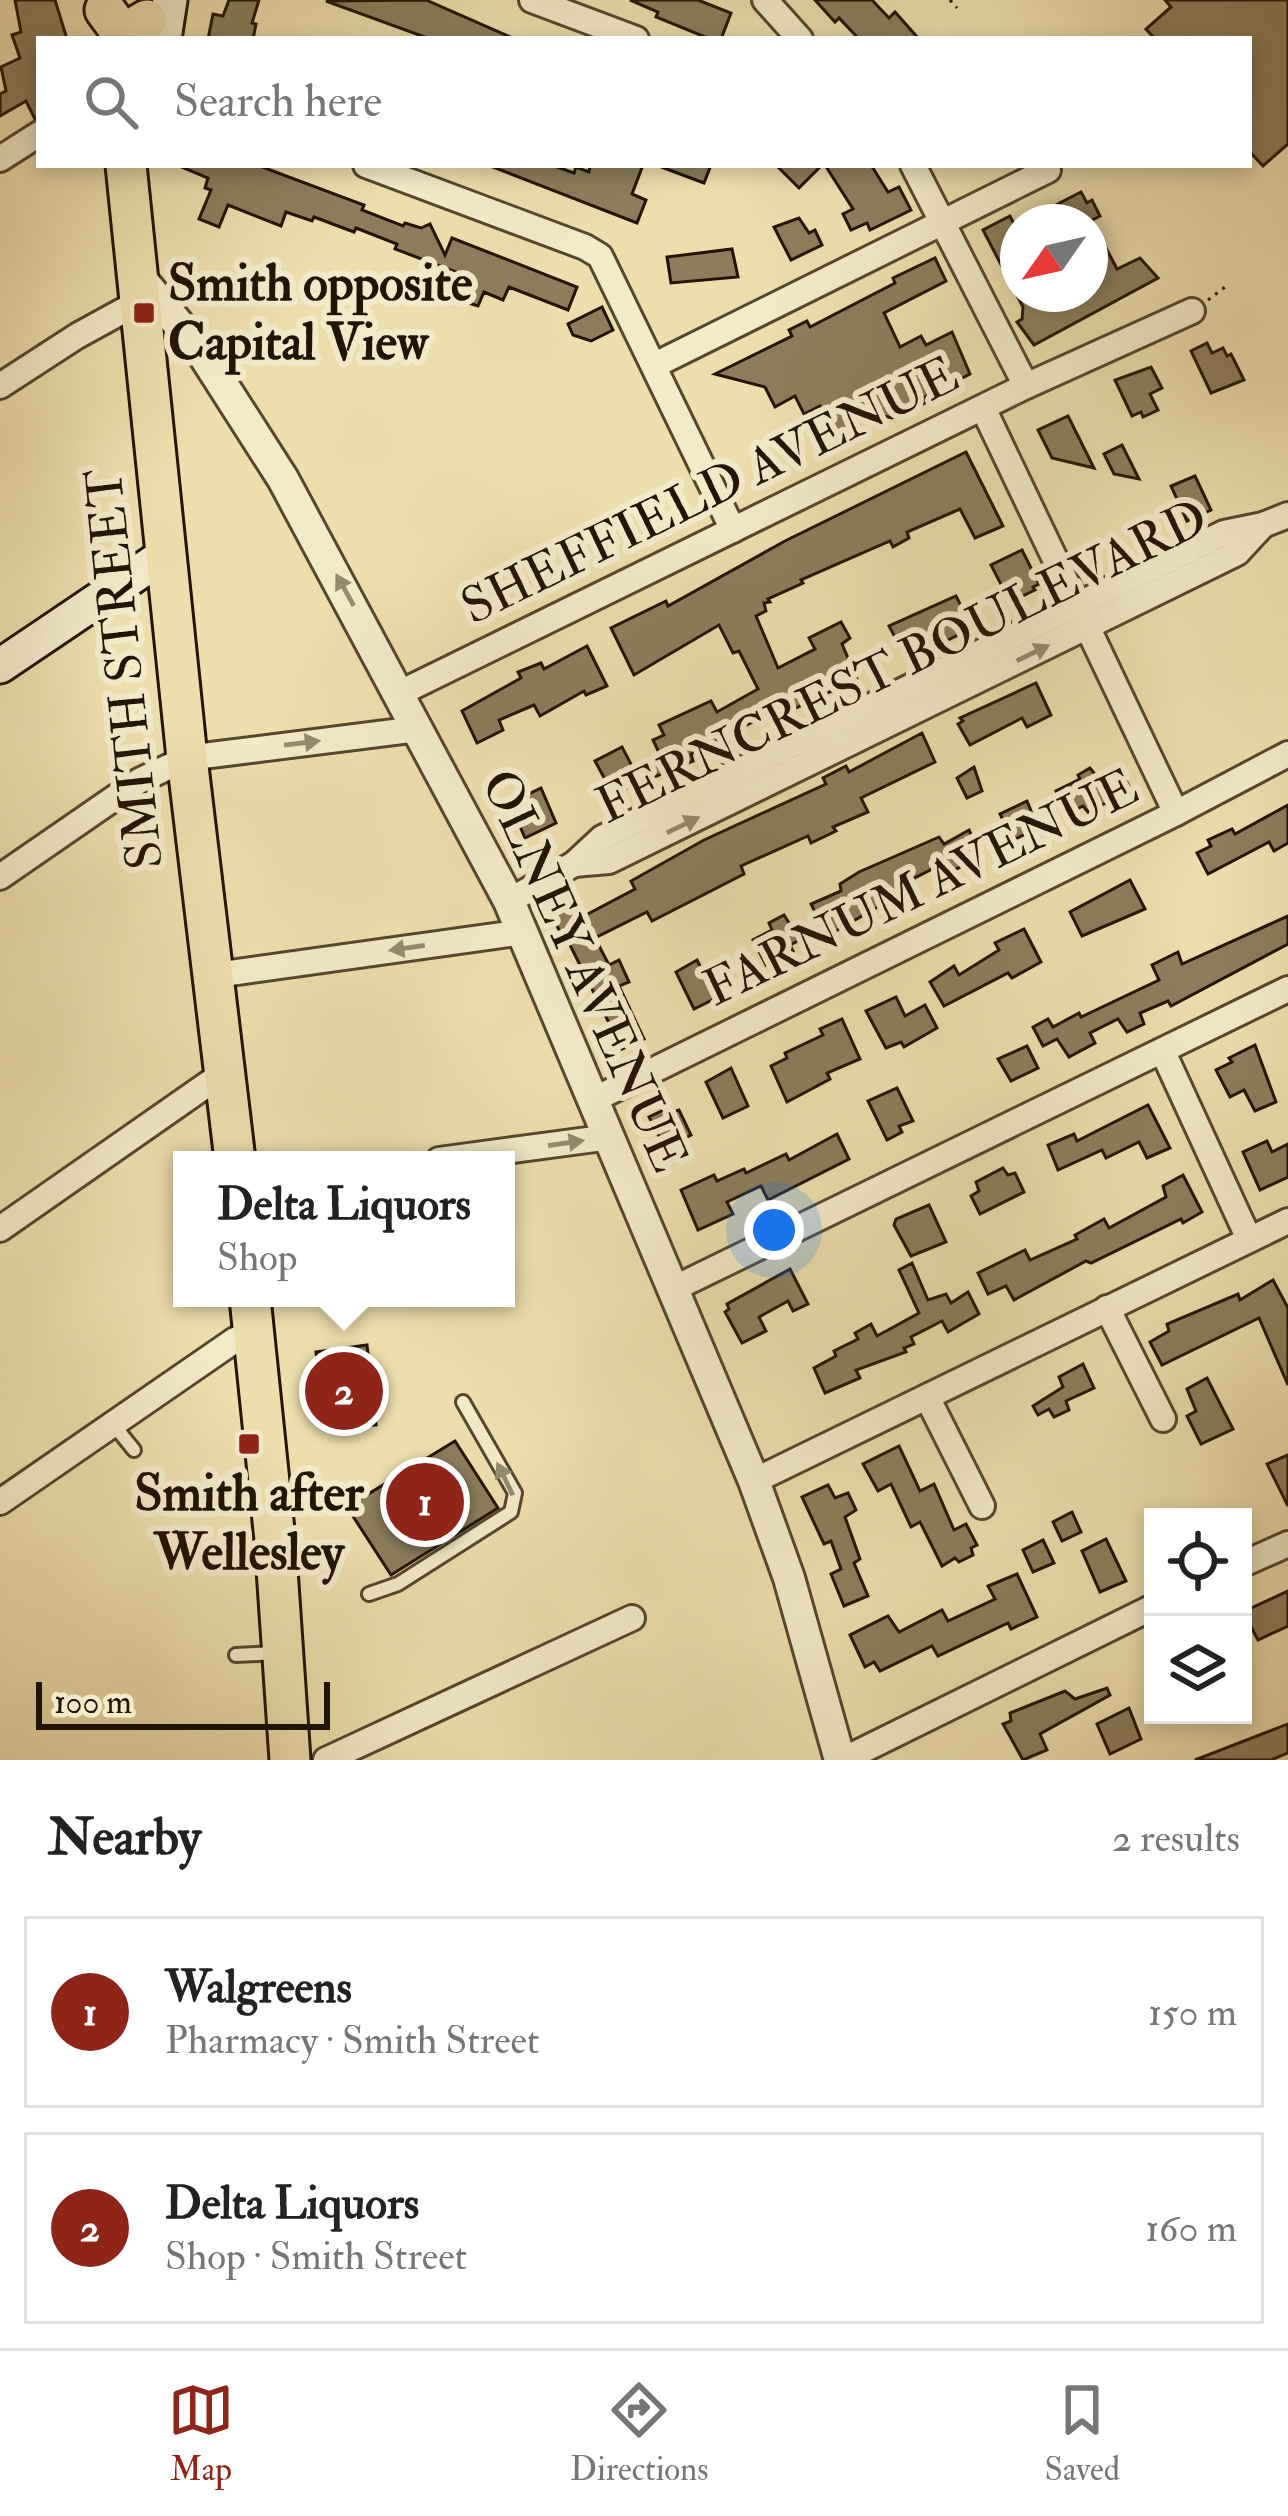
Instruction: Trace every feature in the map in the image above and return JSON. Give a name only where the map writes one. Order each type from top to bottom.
[{"type":"main road","points":[[106,16],[129,32],[155,20]]},
{"type":"main road","name":"SMITH STREET","points":[[129,171],[187,758],[234,1151]]},
{"type":"main road","points":[[0,666],[166,554]]},
{"type":"main road","points":[[251,1316],[290,1760]]},
{"type":"street","points":[[532,0],[628,36]]},
{"type":"street","points":[[765,0],[797,36]]},
{"type":"street","points":[[0,159],[36,136]]},
{"type":"street","points":[[374,168],[600,256],[733,530]]},
{"type":"street","points":[[915,168],[1026,386]]},
{"type":"street","points":[[656,365],[1048,170]]},
{"type":"street","points":[[0,386],[77,336],[138,288]]},
{"type":"street","name":"OLNEY AVENUE","points":[[138,288],[202,354],[283,479],[509,901],[754,1481],[789,1578],[842,1760]]},
{"type":"street","name":"SHEFFIELD AVENUE","points":[[400,693],[1026,386],[1192,311]]},
{"type":"street","points":[[982,408],[1176,813]]},
{"type":"street","name":"FERNCREST BOULEVARD","points":[[509,901],[574,864],[609,860],[1082,616],[1237,553],[1263,525],[1288,514]]},
{"type":"street","points":[[0,877],[139,781],[187,758],[418,729]]},
{"type":"street","name":"FARNUM AVENUE","points":[[593,1100],[1288,754]]},
{"type":"street","points":[[216,975],[523,932]]},
{"type":"street","points":[[673,1289],[1288,989]]},
{"type":"street","points":[[1163,1052],[1249,1239]]},
{"type":"street","points":[[0,1229],[225,1072]]},
{"type":"street","points":[[507,1151],[610,1137]]},
{"type":"street","points":[[754,1481],[1249,1239],[1286,1226]]},
{"type":"street","points":[[1107,1308],[1163,1419]]},
{"type":"street","points":[[0,1502],[235,1340],[251,1316]]},
{"type":"street","points":[[927,1397],[982,1506]]},
{"type":"street","points":[[1252,1560],[1288,1544]]},
{"type":"street","points":[[842,1760],[1144,1611]]},
{"type":"street","points":[[326,1760],[632,1618]]},
{"type":"lane","points":[[369,1594],[398,1584],[512,1512],[515,1493],[463,1402]]},
{"type":"lane","points":[[113,1424],[134,1450]]},
{"type":"lane","points":[[236,1655],[283,1652]]},
{"type":"path","points":[[950,0],[956,8]]},
{"type":"building","points":[[15,0],[55,0],[66,36],[36,36],[35,119],[26,101],[0,116],[0,94],[6,91],[1,67],[20,58],[12,35],[21,32]]},
{"type":"building","points":[[229,0],[259,0],[254,36],[209,36],[213,14],[223,16]]},
{"type":"building","points":[[426,0],[508,36],[422,36],[326,1]]},
{"type":"building","points":[[630,0],[698,0],[731,13],[722,36],[703,36],[656,17],[658,12]]},
{"type":"building","points":[[815,0],[872,0],[889,18],[895,12],[916,36],[856,36],[839,18],[835,22]]},
{"type":"building","points":[[1165,0],[1288,0],[1288,144],[1263,166],[1252,154],[1252,36],[1152,36],[1146,29],[1171,7]]},
{"type":"building","points":[[184,168],[265,168],[364,205],[362,210],[403,226],[430,224],[445,255],[452,238],[577,287],[568,310],[509,287],[503,300],[484,292],[478,306],[397,281],[464,275],[395,249],[397,244],[356,228],[354,232],[286,212],[281,226],[228,205],[219,227],[199,219],[211,190],[205,188],[208,178]]},
{"type":"building","points":[[496,168],[560,168],[574,173],[576,168],[589,172],[590,168],[642,168],[632,194],[646,200],[637,223]]},
{"type":"building","points":[[664,168],[710,168],[704,183]]},
{"type":"building","points":[[779,168],[819,168],[799,188]]},
{"type":"building","points":[[827,168],[873,168],[888,192],[899,187],[911,210],[870,230],[867,223],[851,230],[843,214],[853,209]]},
{"type":"building","points":[[1081,192],[1087,203],[1092,200],[1094,204],[1058,204]]},
{"type":"building","points":[[799,218],[809,233],[815,230],[822,245],[791,260],[774,227]]},
{"type":"building","points":[[1000,221],[1000,263],[983,230]]},
{"type":"building","points":[[732,249],[738,277],[671,283],[667,257]]},
{"type":"building","points":[[1108,252],[1117,269],[1140,258],[1158,278],[1108,305]]},
{"type":"building","points":[[935,258],[946,281],[884,313],[900,347],[921,336],[926,345],[952,332],[970,374],[925,397],[927,402],[892,418],[851,408],[862,431],[838,443],[820,406],[804,414],[795,396],[775,407],[765,387],[715,374],[792,336],[789,330],[807,321],[810,327]]},
{"type":"building","points":[[602,307],[613,330],[591,341],[573,335],[568,324]]},
{"type":"building","points":[[1023,312],[1095,312],[1034,345],[1017,322]]},
{"type":"building","points":[[1207,343],[1212,353],[1223,348],[1227,356],[1231,354],[1244,380],[1211,393],[1191,351]]},
{"type":"building","points":[[1151,367],[1162,388],[1150,394],[1158,410],[1132,416],[1115,380]]},
{"type":"building","points":[[1068,416],[1094,468],[1052,458],[1038,430]]},
{"type":"building","points":[[1122,445],[1139,479],[1114,474],[1104,454]]},
{"type":"building","points":[[966,452],[1003,526],[975,538],[960,509],[907,532],[909,538],[893,547],[890,541],[801,580],[803,583],[768,599],[766,611],[756,616],[778,668],[815,649],[809,638],[841,622],[850,638],[842,644],[857,679],[796,708],[793,701],[691,754],[693,761],[613,794],[595,761],[622,747],[632,766],[661,757],[653,740],[664,735],[659,725],[711,701],[717,712],[758,689],[719,625],[634,675],[611,628],[666,601],[668,606],[785,541]]},
{"type":"building","points":[[1195,476],[1211,510],[1187,521],[1171,486]]},
{"type":"building","points":[[1022,550],[1039,584],[1010,602],[991,565]]},
{"type":"building","points":[[956,596],[972,628],[944,642],[940,635],[904,654],[889,626]]},
{"type":"building","points":[[587,646],[607,686],[586,695],[584,691],[540,716],[534,705],[499,720],[503,730],[477,743],[462,711],[521,678],[518,672],[541,663],[544,669]]},
{"type":"building","points":[[1036,683],[1051,715],[1027,727],[1022,718],[970,745],[958,724],[963,721],[960,718]]},
{"type":"building","points":[[922,733],[935,762],[861,798],[868,812],[811,843],[808,836],[741,866],[744,874],[652,921],[647,912],[595,938],[609,965],[619,960],[629,982],[619,986],[644,1039],[622,1049],[549,910],[573,899],[582,917],[635,889],[631,881],[704,840],[826,784],[823,778],[846,766],[849,772]]},
{"type":"building","points":[[1118,765],[1131,790],[1088,812],[1083,806],[1067,814],[1056,791],[1090,768],[1097,777]]},
{"type":"building","points":[[974,767],[982,791],[967,798],[957,778]]},
{"type":"building","points":[[541,788],[556,823],[525,838],[510,803]]},
{"type":"building","points":[[1027,801],[1038,828],[1013,840],[1000,814]]},
{"type":"building","points":[[1288,805],[1288,843],[1274,851],[1269,842],[1208,874],[1197,853],[1211,846],[1208,840],[1232,829],[1235,834]]},
{"type":"building","points":[[969,830],[982,858],[949,872],[944,863],[907,882],[913,894],[885,903],[827,936],[811,904],[841,891],[840,884],[859,872],[939,837],[944,844]]},
{"type":"building","points":[[1130,880],[1145,909],[1082,936],[1070,912]]},
{"type":"building","points":[[784,915],[800,940],[790,945],[793,951],[766,965],[753,940],[772,930],[769,923]]},
{"type":"building","points":[[1288,916],[1288,944],[1171,1006],[1168,1001],[1140,1013],[1144,1024],[1127,1032],[1118,1019],[1090,1033],[1095,1043],[1069,1057],[1057,1039],[1043,1046],[1033,1027],[1048,1019],[1053,1027],[1079,1013],[1081,1017],[1159,980],[1152,965],[1178,952],[1182,964]]},
{"type":"building","points":[[1024,929],[1041,962],[1012,978],[1008,973],[944,1006],[930,982],[954,966],[959,975],[999,950],[995,943]]},
{"type":"building","points":[[697,960],[716,998],[694,1009],[676,972]]},
{"type":"building","points":[[896,997],[905,1016],[925,1005],[937,1028],[904,1047],[901,1042],[886,1048],[866,1011]]},
{"type":"building","points":[[842,1019],[860,1059],[827,1073],[830,1079],[787,1102],[771,1066],[787,1058],[785,1053],[823,1035],[820,1029]]},
{"type":"building","points":[[1255,1045],[1276,1102],[1255,1111],[1244,1090],[1230,1097],[1216,1070]]},
{"type":"building","points":[[1027,1046],[1038,1068],[1011,1081],[998,1059]]},
{"type":"building","points":[[731,1068],[748,1106],[723,1118],[706,1082]]},
{"type":"building","points":[[897,1088],[913,1121],[899,1126],[902,1132],[887,1140],[868,1101]]},
{"type":"building","points":[[1148,1105],[1170,1148],[1147,1158],[1139,1142],[1106,1158],[1102,1150],[1058,1170],[1048,1145],[1074,1134],[1077,1141]]},
{"type":"building","points":[[670,1107],[672,1112],[679,1110],[691,1135],[665,1148],[649,1117]]},
{"type":"building","points":[[837,1134],[849,1159],[768,1200],[761,1186],[727,1202],[733,1214],[698,1230],[681,1190],[714,1175],[717,1181],[744,1169],[746,1173],[786,1154],[789,1160]]},
{"type":"building","points":[[1267,1141],[1272,1152],[1288,1144],[1288,1177],[1260,1190],[1243,1152]]},
{"type":"building","points":[[1003,1168],[1008,1175],[1015,1173],[1024,1192],[980,1214],[971,1196],[979,1191],[976,1182]]},
{"type":"building","points":[[1183,1175],[1202,1212],[1091,1263],[1086,1261],[1014,1300],[1006,1286],[988,1294],[978,1273],[1025,1250],[1030,1260],[1077,1239],[1075,1235],[1104,1219],[1109,1228],[1166,1197],[1163,1186]]},
{"type":"building","points":[[929,1205],[946,1242],[911,1256],[894,1225],[896,1219]]},
{"type":"building","points":[[912,1263],[928,1300],[946,1294],[951,1303],[968,1292],[979,1314],[948,1332],[942,1321],[911,1337],[914,1344],[904,1348],[906,1352],[856,1370],[860,1378],[825,1393],[814,1368],[858,1339],[855,1333],[871,1324],[877,1336],[919,1313],[899,1270]]},
{"type":"building","points":[[790,1269],[808,1304],[793,1311],[788,1301],[759,1317],[766,1331],[742,1343],[725,1312],[727,1304]]},
{"type":"building","points":[[1273,1280],[1288,1308],[1288,1385],[1259,1318],[1162,1365],[1150,1342],[1169,1331],[1167,1324],[1238,1294],[1240,1300]]},
{"type":"building","points":[[367,1345],[376,1425],[325,1429],[316,1352]]},
{"type":"building","points":[[1083,1364],[1094,1388],[1066,1401],[1069,1410],[1054,1417],[1049,1409],[1038,1415],[1033,1406],[1063,1387],[1059,1377]]},
{"type":"building","points":[[1207,1378],[1233,1429],[1201,1444],[1187,1416],[1196,1411],[1187,1389]]},
{"type":"building","points":[[455,1441],[498,1508],[391,1575],[347,1507]]},
{"type":"building","points":[[899,1446],[920,1491],[934,1484],[954,1530],[966,1524],[977,1545],[971,1548],[973,1555],[942,1566],[920,1522],[911,1527],[891,1484],[878,1491],[863,1464]]},
{"type":"building","points":[[1288,1455],[1288,1506],[1267,1464]]},
{"type":"building","points":[[828,1485],[835,1498],[848,1493],[856,1510],[845,1517],[860,1559],[854,1563],[868,1596],[844,1606],[831,1574],[841,1569],[831,1541],[824,1544],[802,1497]]},
{"type":"building","points":[[1072,1512],[1081,1532],[1062,1541],[1053,1522]]},
{"type":"building","points":[[1106,1539],[1126,1581],[1100,1592],[1082,1551]]},
{"type":"building","points":[[1043,1540],[1054,1563],[1033,1572],[1023,1550]]},
{"type":"building","points":[[1017,1574],[1037,1617],[1011,1629],[1008,1623],[938,1656],[932,1646],[880,1671],[874,1662],[865,1667],[850,1635],[888,1616],[899,1632],[942,1610],[948,1621],[995,1599],[988,1586]]},
{"type":"building","points":[[1288,1591],[1288,1626],[1258,1640],[1252,1629],[1252,1608]]},
{"type":"building","points":[[1107,1688],[1110,1695],[1040,1734],[1047,1750],[1023,1760],[1003,1724],[1011,1721],[1010,1713],[1065,1691],[1075,1699]]},
{"type":"building","points":[[1129,1708],[1141,1739],[1110,1754],[1097,1724]]},
{"type":"building","points":[[1288,1724],[1288,1753],[1271,1760],[1195,1760]]},
{"type":"place","name":"Smith opposite Capital View","points":[[144,313]]},
{"type":"place","name":"Delta Liquors","points":[[344,1391]]},
{"type":"place","name":"Smith after Wellesley","points":[[249,1444]]},
{"type":"place","name":"Walgreens","points":[[425,1502]]}]
